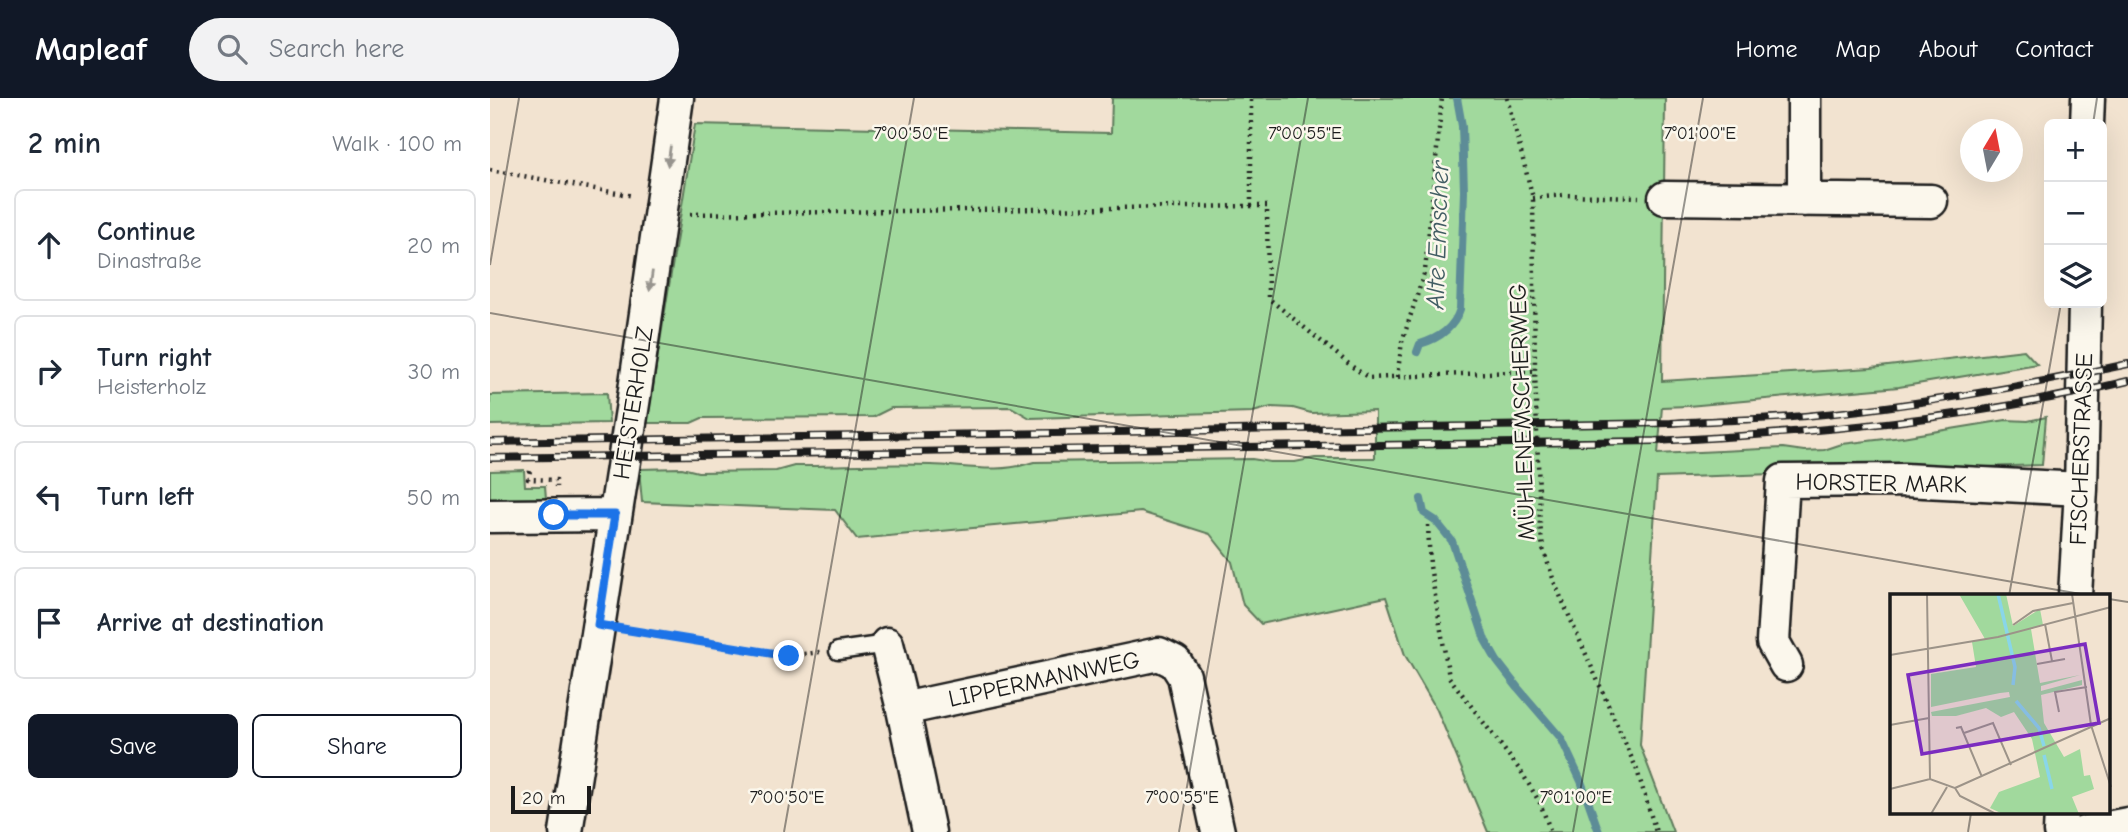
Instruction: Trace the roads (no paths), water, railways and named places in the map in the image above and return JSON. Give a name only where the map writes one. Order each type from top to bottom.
[{"type":"street","name":"HEISTERHOLZ","points":[[566,832],[677,98]]},
{"type":"street","points":[[1804,98],[1804,200]]},
{"type":"street","points":[[2087,119],[2088,98]]},
{"type":"street","points":[[1665,198],[1931,201]]},
{"type":"street","name":"FISCHERSTRASSE","points":[[2075,594],[2081,489],[2085,308]]},
{"type":"street","name":"HORSTER MARK","points":[[1786,665],[1773,642],[1783,481],[1904,480],[2081,489]]},
{"type":"street","points":[[490,516],[615,515]]},
{"type":"street","points":[[887,644],[929,832]]},
{"type":"street","name":"LIPPERMANNWEG","points":[[903,709],[1158,654],[1175,662],[1184,676],[1218,832]]},
{"type":"street","points":[[2060,832],[2061,814]]},
{"type":"street","points":[[2087,832],[2128,824]]},
{"type":"lane","points":[[838,651],[887,644]]},
{"type":"waterway","name":"Alte Emscher","points":[[1417,352],[1420,344],[1434,339],[1450,327],[1460,309],[1464,191],[1462,126],[1457,98]]},
{"type":"waterway","name":"Alte Emscher","points":[[1421,499],[1424,513],[1435,520],[1452,541],[1485,640],[1497,661],[1561,738],[1581,781],[1599,832]]},
{"type":"railway","points":[[490,442],[1671,423],[1846,412],[2008,388],[2128,364]]},
{"type":"railway","points":[[490,458],[1655,441],[1834,429],[1952,415],[2128,381]]}]
